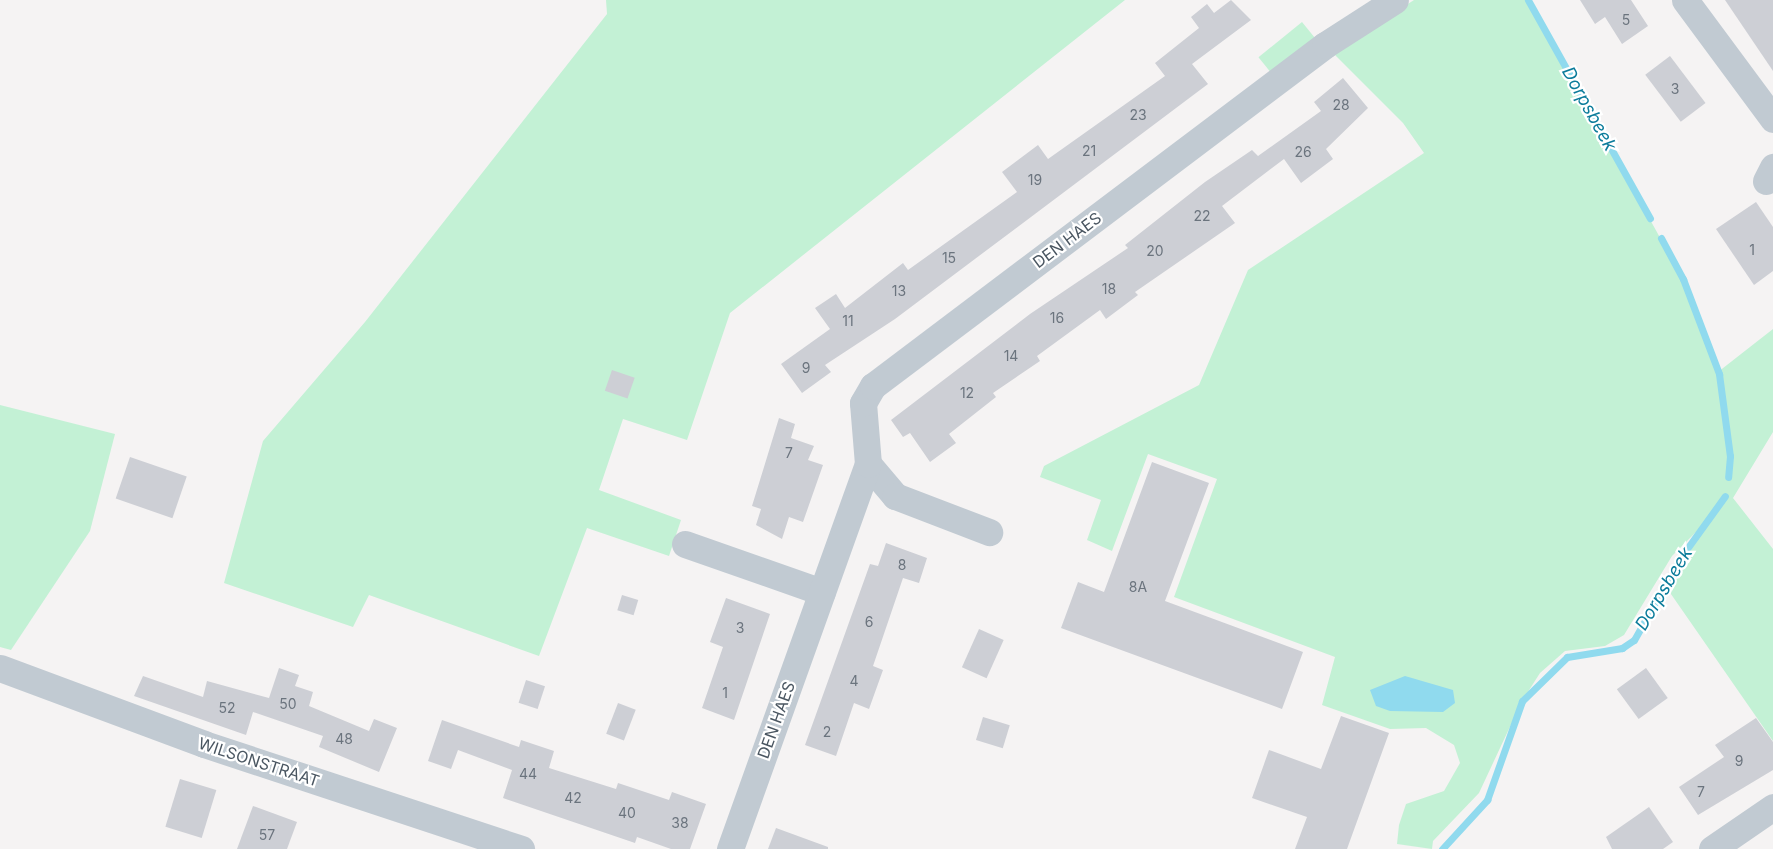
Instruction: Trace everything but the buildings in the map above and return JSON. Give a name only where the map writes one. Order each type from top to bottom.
[{"type":"street","name":"DEN HAES","points":[[730,849],[868,464],[863,403],[873,386],[1325,45],[1395,0]]},
{"type":"street","points":[[1685,0],[1773,119]]},
{"type":"street","points":[[868,464],[895,496],[989,532]]},
{"type":"street","points":[[686,544],[822,591]]},
{"type":"street","name":"WILSONSTRAAT","points":[[0,669],[204,744],[521,849]]},
{"type":"street","points":[[1712,849],[1773,807]]},
{"type":"green space","points":[[606,0],[1125,0],[730,313],[687,440],[623,419],[599,490],[681,520],[669,556],[587,528],[539,656],[369,595],[353,627],[224,583],[263,441],[365,322],[607,14]]},
{"type":"green space","points":[[1414,0],[1528,0],[1683,279],[1718,372],[1773,329],[1773,432],[1733,498],[1773,549],[1773,741],[1664,584],[1690,552],[1703,525],[1672,556],[1624,635],[1605,646],[1565,651],[1540,673],[1522,701],[1479,793],[1433,841],[1432,849],[1397,844],[1399,825],[1406,804],[1444,791],[1460,763],[1454,745],[1426,728],[1390,729],[1322,705],[1335,657],[1174,597],[1217,479],[1148,454],[1112,551],[1087,540],[1101,500],[1040,477],[1044,466],[1199,385],[1248,270],[1424,153],[1403,123],[1333,53]]},
{"type":"green space","points":[[1302,22],[1316,39],[1272,74],[1258,57]]},
{"type":"green space","points":[[0,405],[115,434],[90,531],[11,650],[0,647]]},
{"type":"water","points":[[1405,676],[1453,690],[1455,703],[1443,712],[1390,711],[1376,706],[1370,690]]},
{"type":"waterway","name":"Dorpsbeek","points":[[1528,0],[1650,218]]},
{"type":"waterway","name":"Dorpsbeek","points":[[1661,238],[1683,279],[1719,374],[1730,456],[1728,477]]},
{"type":"waterway","name":"Dorpsbeek","points":[[1442,849],[1487,800],[1522,701],[1567,657],[1622,648],[1634,640],[1681,557],[1725,496]]}]
